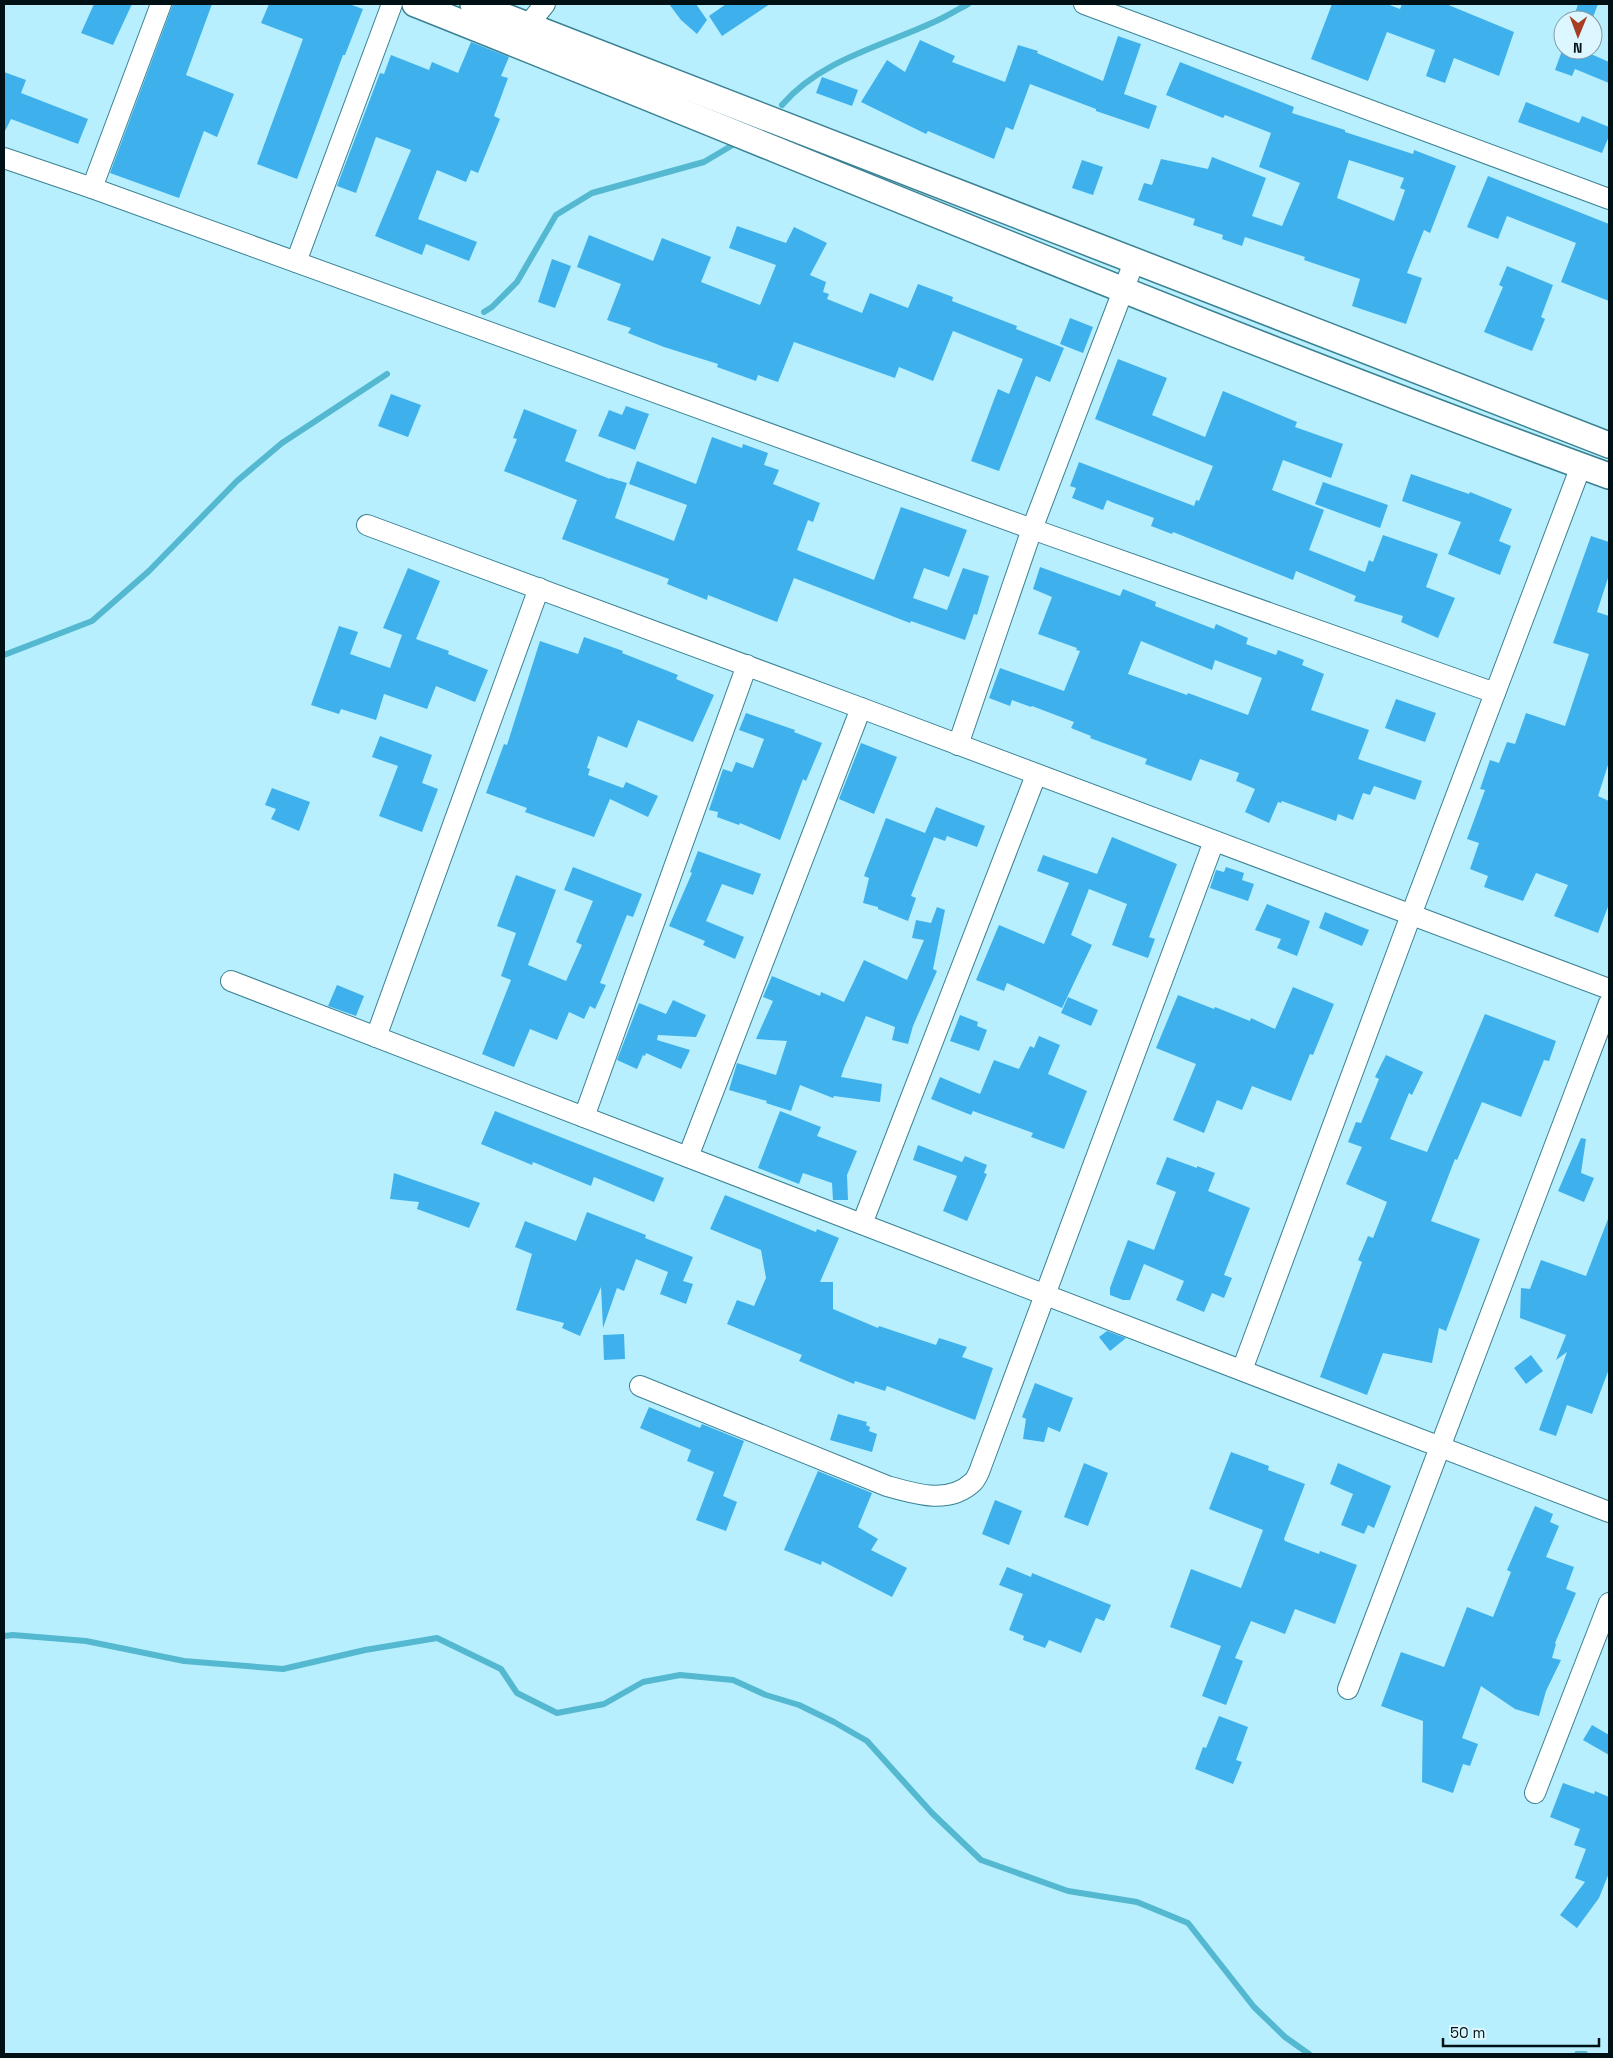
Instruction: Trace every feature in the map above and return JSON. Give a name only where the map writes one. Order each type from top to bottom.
[{"type":"street","points":[[92,188],[161,4]]},
{"type":"street","points":[[296,262],[392,4]]},
{"type":"street","points":[[415,4],[693,115],[1123,291],[1609,476]]},
{"type":"street","points":[[474,4],[1609,445]]},
{"type":"street","points":[[528,25],[545,4]]},
{"type":"street","points":[[1084,4],[1609,199]]},
{"type":"street","points":[[4,158],[92,188],[1032,529],[1495,693]]},
{"type":"street","points":[[958,745],[1032,529],[1134,262]]},
{"type":"street","points":[[1242,1370],[1411,915],[1581,466]]},
{"type":"street","points":[[367,525],[747,665],[1609,989]]},
{"type":"street","points":[[376,1037],[539,588]]},
{"type":"street","points":[[584,1117],[747,665]]},
{"type":"street","points":[[688,1157],[861,708]]},
{"type":"street","points":[[862,1224],[1036,775]]},
{"type":"street","points":[[640,1386],[887,1486],[923,1496],[943,1496],[962,1490],[974,1481],[982,1464],[1214,841]]},
{"type":"street","points":[[231,981],[1609,1512]]},
{"type":"street","points":[[1348,1689],[1609,1003]]},
{"type":"street","points":[[1535,1793],[1609,1603]]},
{"type":"building","points":[[94,4],[132,4],[113,45],[81,33]]},
{"type":"building","points":[[173,4],[212,4],[186,75],[234,94],[217,137],[204,131],[179,198],[110,173]]},
{"type":"building","points":[[269,4],[349,4],[363,9],[345,55],[343,55],[297,179],[257,164],[303,39],[261,23]]},
{"type":"building","points":[[669,4],[696,4],[707,20],[697,34],[681,20]]},
{"type":"building","points":[[726,4],[770,4],[722,36],[709,16]]},
{"type":"building","points":[[1332,4],[1387,4],[1400,9],[1402,4],[1446,4],[1514,32],[1499,76],[1454,58],[1445,83],[1426,76],[1435,50],[1387,32],[1368,81],[1311,59]]},
{"type":"building","points":[[1578,4],[1598,4],[1596,10],[1576,10]]},
{"type":"building","points":[[1118,36],[1141,44],[1124,94],[1157,106],[1149,129],[1096,111],[1096,109],[1030,84],[1013,130],[1006,127],[994,159],[928,131],[926,134],[861,102],[887,60],[905,72],[920,40],[955,56],[952,62],[1005,82],[1018,45],[1038,51],[1037,53],[1103,81]]},
{"type":"building","points":[[471,42],[509,57],[501,76],[508,78],[494,116],[500,119],[478,173],[471,170],[466,182],[437,170],[418,219],[477,242],[469,261],[426,244],[422,255],[375,236],[411,150],[376,137],[356,193],[337,186],[380,73],[384,74],[391,55],[429,70],[432,62],[458,73]]},
{"type":"building","points":[[1603,59],[1609,62],[1609,83],[1575,69],[1572,76],[1555,70],[1559,60]]},
{"type":"building","points":[[1180,62],[1294,107],[1292,113],[1413,154],[1414,150],[1456,166],[1430,233],[1424,230],[1407,273],[1422,278],[1406,324],[1352,306],[1360,279],[1304,260],[1305,257],[1245,237],[1242,246],[1222,239],[1223,235],[1193,225],[1195,219],[1138,200],[1144,183],[1152,185],[1161,159],[1208,169],[1212,157],[1266,178],[1252,216],[1282,226],[1300,183],[1259,167],[1271,133],[1225,115],[1223,118],[1166,95]],"holes":[[[1349,160],[1404,178],[1400,188],[1405,190],[1394,221],[1337,198]]]},
{"type":"building","points":[[4,72],[26,80],[21,93],[88,119],[78,144],[11,119],[4,133]]},
{"type":"building","points":[[822,77],[858,90],[852,106],[816,93]]},
{"type":"building","points":[[1526,102],[1579,123],[1582,116],[1609,127],[1609,136],[1602,153],[1518,122]]},
{"type":"building","points":[[1082,160],[1103,167],[1093,195],[1072,188]]},
{"type":"building","points":[[1488,176],[1609,224],[1609,301],[1561,282],[1576,243],[1507,216],[1498,239],[1467,227]]},
{"type":"building","points":[[737,226],[786,243],[794,227],[827,243],[810,275],[826,282],[823,292],[829,294],[827,299],[862,313],[870,293],[908,308],[918,284],[953,297],[952,301],[1017,326],[1016,329],[1064,348],[1050,382],[1036,376],[999,471],[971,461],[998,389],[1009,394],[1023,359],[953,331],[933,381],[899,367],[895,378],[794,342],[778,382],[758,375],[756,381],[717,367],[718,364],[664,347],[628,333],[631,328],[607,320],[621,284],[577,267],[589,235],[653,261],[662,238],[711,257],[701,282],[760,305],[776,265],[729,248]]},
{"type":"building","points":[[552,259],[571,266],[555,308],[538,302]]},
{"type":"building","points":[[1507,266],[1553,285],[1541,317],[1545,319],[1532,351],[1484,332],[1503,287],[1499,285]]},
{"type":"building","points":[[1070,318],[1093,327],[1083,353],[1060,344]]},
{"type":"building","points":[[1118,359],[1167,378],[1152,415],[1205,437],[1223,391],[1297,422],[1295,427],[1343,444],[1331,478],[1283,460],[1272,490],[1324,510],[1309,550],[1365,572],[1369,560],[1373,562],[1383,535],[1438,554],[1426,587],[1455,598],[1438,638],[1401,622],[1403,616],[1354,601],[1356,596],[1296,571],[1293,580],[1173,532],[1172,534],[1151,526],[1154,518],[1107,500],[1103,510],[1072,498],[1076,488],[1070,486],[1079,462],[1194,506],[1196,500],[1199,501],[1213,466],[1095,419]]},
{"type":"building","points":[[391,394],[421,405],[408,437],[378,426]]},
{"type":"building","points":[[626,406],[649,414],[635,450],[598,436],[609,410],[622,415]]},
{"type":"building","points":[[524,409],[577,430],[565,461],[610,479],[627,483],[615,518],[674,541],[687,505],[629,484],[637,461],[696,484],[712,437],[742,448],[743,444],[768,453],[764,465],[779,470],[773,484],[820,503],[813,522],[808,520],[797,550],[874,580],[901,507],[967,530],[949,577],[924,568],[913,598],[947,610],[963,568],[989,576],[977,615],[974,614],[965,640],[911,621],[910,623],[794,578],[777,622],[708,595],[707,600],[667,584],[669,579],[562,539],[577,500],[504,471],[517,439],[513,438]]},
{"type":"building","points":[[1411,474],[1469,494],[1470,492],[1512,509],[1499,541],[1511,546],[1500,575],[1448,554],[1461,522],[1402,501]]},
{"type":"building","points":[[1323,482],[1388,505],[1380,528],[1315,504]]},
{"type":"building","points":[[1591,536],[1609,542],[1609,575],[1597,612],[1609,616],[1609,762],[1598,796],[1609,801],[1609,904],[1598,933],[1554,916],[1568,885],[1536,873],[1523,901],[1484,887],[1488,876],[1470,869],[1479,843],[1467,839],[1485,790],[1480,789],[1490,760],[1499,763],[1507,742],[1515,744],[1526,713],[1565,726],[1589,654],[1553,643]]},
{"type":"building","points":[[1040,567],[1120,596],[1123,589],[1156,602],[1155,606],[1214,629],[1216,624],[1248,638],[1246,644],[1276,655],[1278,650],[1304,660],[1302,665],[1324,674],[1311,710],[1369,730],[1358,759],[1422,781],[1415,800],[1374,786],[1370,795],[1363,793],[1353,820],[1338,814],[1336,821],[1282,801],[1281,803],[1278,802],[1269,823],[1245,812],[1255,789],[1236,781],[1239,773],[1200,759],[1191,781],[1145,764],[1147,759],[1090,738],[1091,736],[1071,728],[1074,722],[1012,700],[1010,706],[989,698],[1000,668],[1064,691],[1080,651],[1076,650],[1077,648],[1038,634],[1052,597],[1033,589]],"holes":[[[1141,641],[1212,670],[1215,660],[1262,678],[1248,715],[1128,674]]]},
{"type":"building","points":[[408,568],[440,581],[416,639],[449,651],[448,654],[488,670],[475,702],[436,686],[427,709],[384,694],[376,720],[341,709],[339,714],[311,705],[339,626],[358,632],[350,654],[390,668],[402,635],[383,628]]},
{"type":"building","points":[[584,637],[623,651],[622,653],[678,675],[676,679],[714,695],[693,742],[638,720],[627,748],[598,736],[587,768],[590,769],[588,775],[623,788],[626,782],[658,796],[648,817],[610,799],[594,837],[525,812],[527,808],[486,793],[504,744],[507,745],[540,641],[578,654]]},
{"type":"building","points":[[1396,699],[1436,713],[1425,742],[1385,728]]},
{"type":"building","points":[[746,713],[795,730],[794,732],[822,743],[806,781],[803,779],[780,840],[740,823],[739,825],[717,817],[718,812],[709,810],[723,769],[732,772],[736,762],[753,768],[764,739],[739,730]]},
{"type":"building","points":[[380,736],[432,755],[422,783],[438,789],[422,832],[379,816],[398,766],[372,757]]},
{"type":"building","points":[[861,743],[897,757],[874,814],[839,799]]},
{"type":"building","points":[[272,788],[310,802],[299,831],[271,819],[276,809],[265,805]]},
{"type":"building","points":[[936,807],[985,826],[977,847],[947,836],[945,841],[934,837],[911,896],[916,898],[908,921],[878,909],[878,907],[863,903],[869,878],[864,876],[886,818],[925,833]]},
{"type":"building","points":[[1112,837],[1177,864],[1149,937],[1155,939],[1148,958],[1112,945],[1127,904],[1089,889],[1071,935],[1092,945],[1062,1008],[1007,983],[1004,991],[976,980],[999,925],[1044,944],[1069,883],[1037,871],[1043,855],[1097,874]]},
{"type":"building","points":[[698,851],[761,874],[753,895],[722,884],[706,921],[744,937],[735,959],[703,945],[705,941],[669,926],[692,873],[690,872]]},
{"type":"building","points":[[573,867],[642,894],[633,917],[627,915],[600,983],[606,985],[595,1009],[590,1006],[584,1019],[569,1012],[557,1040],[530,1029],[514,1067],[482,1054],[511,980],[501,976],[516,933],[497,926],[516,875],[556,890],[528,965],[566,981],[582,945],[576,942],[593,901],[564,890]]},
{"type":"building","points":[[1226,867],[1244,873],[1242,880],[1254,884],[1248,901],[1210,888],[1216,870],[1224,872]]},
{"type":"building","points":[[1267,904],[1310,921],[1297,956],[1277,948],[1281,939],[1255,930]]},
{"type":"building","points":[[937,907],[945,910],[933,969],[937,971],[913,1026],[908,1044],[892,1040],[895,1027],[866,1016],[841,1077],[882,1084],[880,1102],[834,1096],[833,1098],[800,1085],[791,1111],[766,1103],[767,1101],[729,1090],[737,1063],[776,1075],[787,1041],[756,1039],[773,1001],[763,997],[772,976],[820,996],[821,992],[844,1002],[864,960],[907,980],[924,940],[912,938],[916,920],[931,923]]},
{"type":"building","points":[[1325,912],[1369,930],[1362,946],[1319,928]]},
{"type":"building","points":[[337,985],[364,996],[356,1016],[328,1006]]},
{"type":"building","points":[[1293,987],[1334,1004],[1313,1055],[1310,1054],[1291,1101],[1252,1086],[1242,1110],[1217,1100],[1204,1133],[1173,1120],[1196,1064],[1156,1048],[1178,995],[1250,1021],[1251,1018],[1275,1029]]},
{"type":"building","points":[[1068,997],[1098,1010],[1091,1026],[1061,1013]]},
{"type":"building","points":[[673,1000],[706,1015],[696,1037],[658,1035],[657,1040],[690,1050],[681,1069],[646,1053],[645,1056],[643,1055],[637,1069],[617,1060],[639,1003],[666,1014]]},
{"type":"building","points":[[1485,1014],[1556,1041],[1549,1061],[1544,1060],[1521,1117],[1482,1102],[1457,1160],[1455,1159],[1431,1221],[1480,1239],[1446,1331],[1439,1328],[1432,1363],[1383,1353],[1367,1395],[1320,1377],[1362,1262],[1358,1260],[1368,1236],[1373,1238],[1387,1202],[1346,1184],[1362,1147],[1348,1142],[1356,1122],[1361,1123],[1379,1079],[1375,1077],[1386,1055],[1423,1072],[1412,1095],[1409,1093],[1390,1139],[1427,1152]]},
{"type":"building","points":[[960,1015],[978,1022],[977,1026],[987,1030],[979,1051],[950,1041]]},
{"type":"building","points":[[1039,1036],[1060,1045],[1048,1074],[1087,1091],[1064,1149],[1031,1137],[1033,1133],[973,1111],[971,1115],[931,1099],[940,1077],[980,1094],[994,1060],[1019,1069],[1030,1046],[1034,1048]]},
{"type":"building","points":[[495,1111],[664,1178],[654,1202],[594,1177],[591,1186],[533,1162],[532,1165],[481,1144]]},
{"type":"building","points":[[780,1111],[821,1127],[817,1136],[857,1151],[847,1175],[848,1200],[833,1200],[832,1183],[803,1173],[799,1184],[758,1168]]},
{"type":"building","points":[[1581,1138],[1586,1139],[1581,1173],[1594,1178],[1584,1202],[1558,1191]]},
{"type":"building","points":[[918,1145],[962,1162],[965,1156],[987,1165],[984,1173],[987,1174],[967,1221],[943,1211],[957,1176],[913,1160]]},
{"type":"building","points":[[1167,1157],[1215,1173],[1208,1191],[1250,1208],[1224,1275],[1232,1278],[1224,1298],[1212,1293],[1204,1312],[1176,1300],[1184,1281],[1144,1264],[1130,1300],[1123,1300],[1110,1295],[1110,1288],[1128,1240],[1154,1250],[1176,1192],[1156,1184]]},
{"type":"building","points":[[394,1173],[480,1203],[469,1228],[417,1209],[419,1202],[390,1199]]},
{"type":"building","points":[[725,1195],[816,1232],[817,1229],[839,1238],[820,1282],[833,1282],[833,1309],[878,1328],[879,1326],[936,1345],[939,1338],[967,1347],[962,1357],[993,1368],[975,1420],[887,1386],[885,1391],[855,1381],[854,1384],[799,1361],[802,1355],[727,1324],[737,1300],[754,1306],[766,1278],[761,1250],[710,1229]]},
{"type":"building","points":[[587,1212],[646,1235],[645,1238],[693,1257],[683,1281],[693,1284],[686,1304],[660,1294],[668,1272],[636,1259],[624,1291],[617,1288],[603,1328],[601,1287],[580,1336],[562,1328],[564,1323],[516,1310],[532,1254],[515,1247],[525,1221],[576,1241]]},
{"type":"building","points":[[1608,1219],[1609,1369],[1592,1414],[1567,1405],[1556,1436],[1539,1430],[1567,1352],[1556,1360],[1566,1335],[1520,1318],[1521,1288],[1530,1289],[1541,1260],[1586,1276]]},
{"type":"building","points":[[1107,1331],[1126,1338],[1110,1351],[1099,1337]]},
{"type":"building","points":[[624,1334],[625,1359],[604,1360],[603,1335]]},
{"type":"building","points":[[1531,1355],[1543,1371],[1526,1384],[1514,1368]]},
{"type":"building","points":[[1035,1383],[1073,1398],[1060,1432],[1048,1427],[1044,1442],[1023,1439],[1026,1419],[1022,1417]]},
{"type":"building","points":[[649,1407],[700,1428],[702,1424],[744,1441],[723,1496],[737,1502],[726,1531],[696,1520],[714,1472],[687,1461],[691,1450],[640,1428]]},
{"type":"building","points":[[838,1414],[867,1422],[866,1425],[870,1427],[869,1431],[877,1434],[872,1452],[830,1440]]},
{"type":"building","points":[[1231,1452],[1269,1466],[1268,1470],[1305,1484],[1284,1539],[1285,1541],[1319,1554],[1320,1551],[1357,1565],[1335,1624],[1295,1609],[1285,1634],[1251,1621],[1235,1658],[1243,1661],[1226,1705],[1202,1696],[1221,1646],[1170,1627],[1191,1569],[1241,1588],[1263,1530],[1209,1509]]},
{"type":"building","points":[[1084,1463],[1108,1473],[1088,1526],[1064,1517]]},
{"type":"building","points":[[1338,1463],[1391,1486],[1374,1528],[1368,1525],[1364,1534],[1341,1525],[1353,1494],[1330,1484]]},
{"type":"building","points":[[818,1471],[872,1493],[858,1527],[878,1539],[871,1550],[907,1568],[892,1597],[822,1561],[821,1565],[784,1550]]},
{"type":"building","points":[[995,1500],[1022,1511],[1009,1545],[982,1534]]},
{"type":"building","points":[[1535,1506],[1553,1514],[1550,1522],[1559,1526],[1546,1557],[1574,1567],[1566,1589],[1576,1593],[1555,1643],[1552,1658],[1561,1660],[1546,1691],[1539,1716],[1515,1709],[1481,1686],[1462,1738],[1478,1744],[1470,1766],[1463,1764],[1453,1793],[1422,1782],[1423,1721],[1381,1706],[1401,1652],[1444,1667],[1467,1607],[1493,1617],[1511,1572],[1507,1570]]},
{"type":"building","points":[[1007,1567],[1031,1577],[1032,1573],[1111,1605],[1104,1621],[1096,1618],[1081,1653],[1049,1640],[1045,1648],[1023,1640],[1024,1636],[1009,1630],[1023,1594],[999,1585]]},
{"type":"building","points":[[1219,1716],[1248,1727],[1236,1760],[1242,1762],[1233,1784],[1195,1769],[1203,1747],[1206,1748]]},
{"type":"building","points":[[1592,1725],[1609,1735],[1609,1755],[1583,1740]]},
{"type":"building","points":[[1563,1783],[1594,1794],[1595,1791],[1609,1797],[1609,1873],[1599,1898],[1577,1928],[1560,1915],[1585,1882],[1575,1878],[1586,1849],[1574,1845],[1580,1829],[1550,1817]]},
{"type":"waterway","points":[[782,105],[797,89],[833,65],[914,31],[968,4]]},
{"type":"waterway","points":[[484,312],[492,307],[517,282],[556,215],[592,193],[704,162],[736,143]]},
{"type":"waterway","points":[[4,655],[92,621],[149,571],[237,481],[282,443],[387,374]]},
{"type":"waterway","points":[[4,1636],[13,1635],[86,1641],[184,1661],[283,1669],[365,1650],[437,1638],[501,1669],[517,1693],[557,1713],[604,1704],[643,1682],[680,1675],[733,1680],[766,1695],[799,1705],[867,1741],[932,1813],[981,1860],[1068,1891],[1137,1902],[1188,1923],[1254,2007],[1285,2037],[1309,2054]]},
{"type":"waterway","points":[[1577,2054],[1585,2054]]}]
